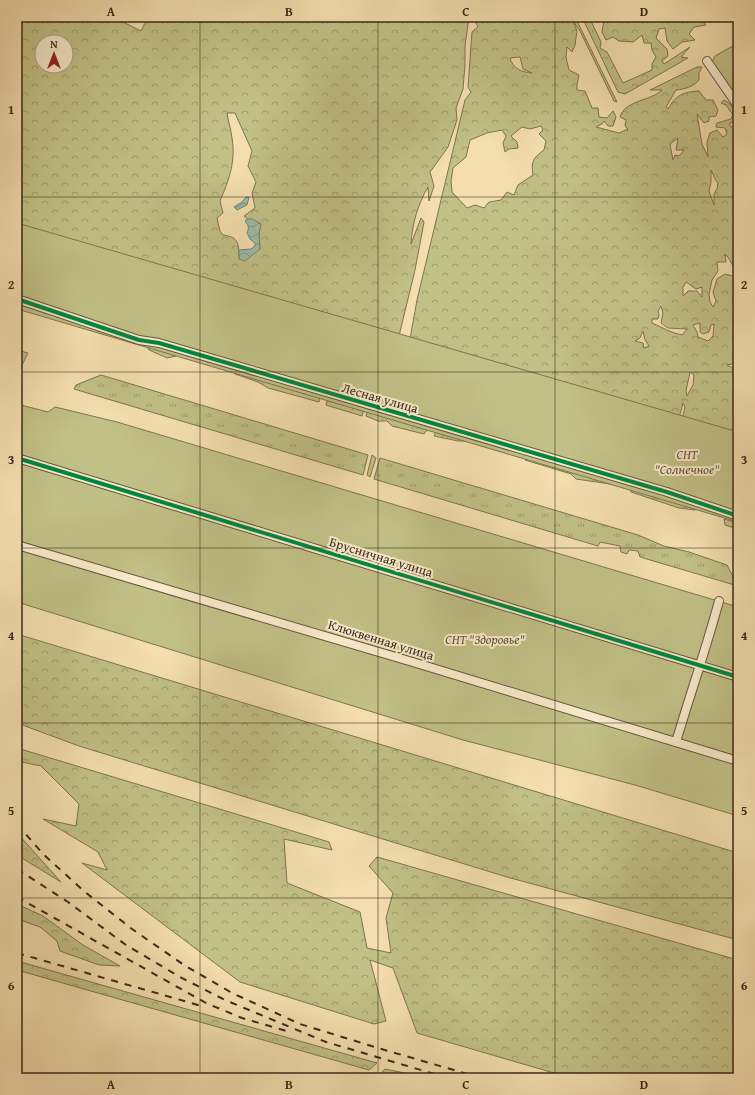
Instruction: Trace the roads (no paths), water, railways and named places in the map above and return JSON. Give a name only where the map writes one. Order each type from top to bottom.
[{"type":"street","points":[[706,61],[738,106]]},
{"type":"street","name":"Лесная улица","points":[[17,299],[139,340],[159,343],[660,490],[738,516]]},
{"type":"street","name":"Брусничная улица","points":[[17,458],[738,677]]},
{"type":"street","name":"Клюквенная улица","points":[[17,545],[416,663],[738,761]]},
{"type":"street","points":[[676,742],[699,666],[707,645],[719,601]]},
{"type":"water","points":[[246,197],[249,197],[247,205],[237,210],[234,207],[242,202]]},
{"type":"water","points":[[247,219],[252,219],[261,224],[259,233],[260,249],[245,261],[239,259],[239,250],[251,249],[255,246],[255,243],[250,239],[247,233],[248,227],[245,221]]},
{"type":"railway","points":[[17,824],[43,854],[85,892],[132,929],[184,965],[232,993],[300,1024],[481,1078]]},
{"type":"railway","points":[[17,869],[68,902],[126,945],[180,977],[225,1000],[326,1042],[448,1078]]},
{"type":"railway","points":[[17,897],[206,1003],[242,1018],[290,1032]]},
{"type":"railway","points":[[17,953],[205,1007]]},
{"type":"park label","name":"СНТ \"Солнечное\"","points":[[687,462]]},
{"type":"park label","name":"СНТ \"Здоровье\"","points":[[485,639]]}]
